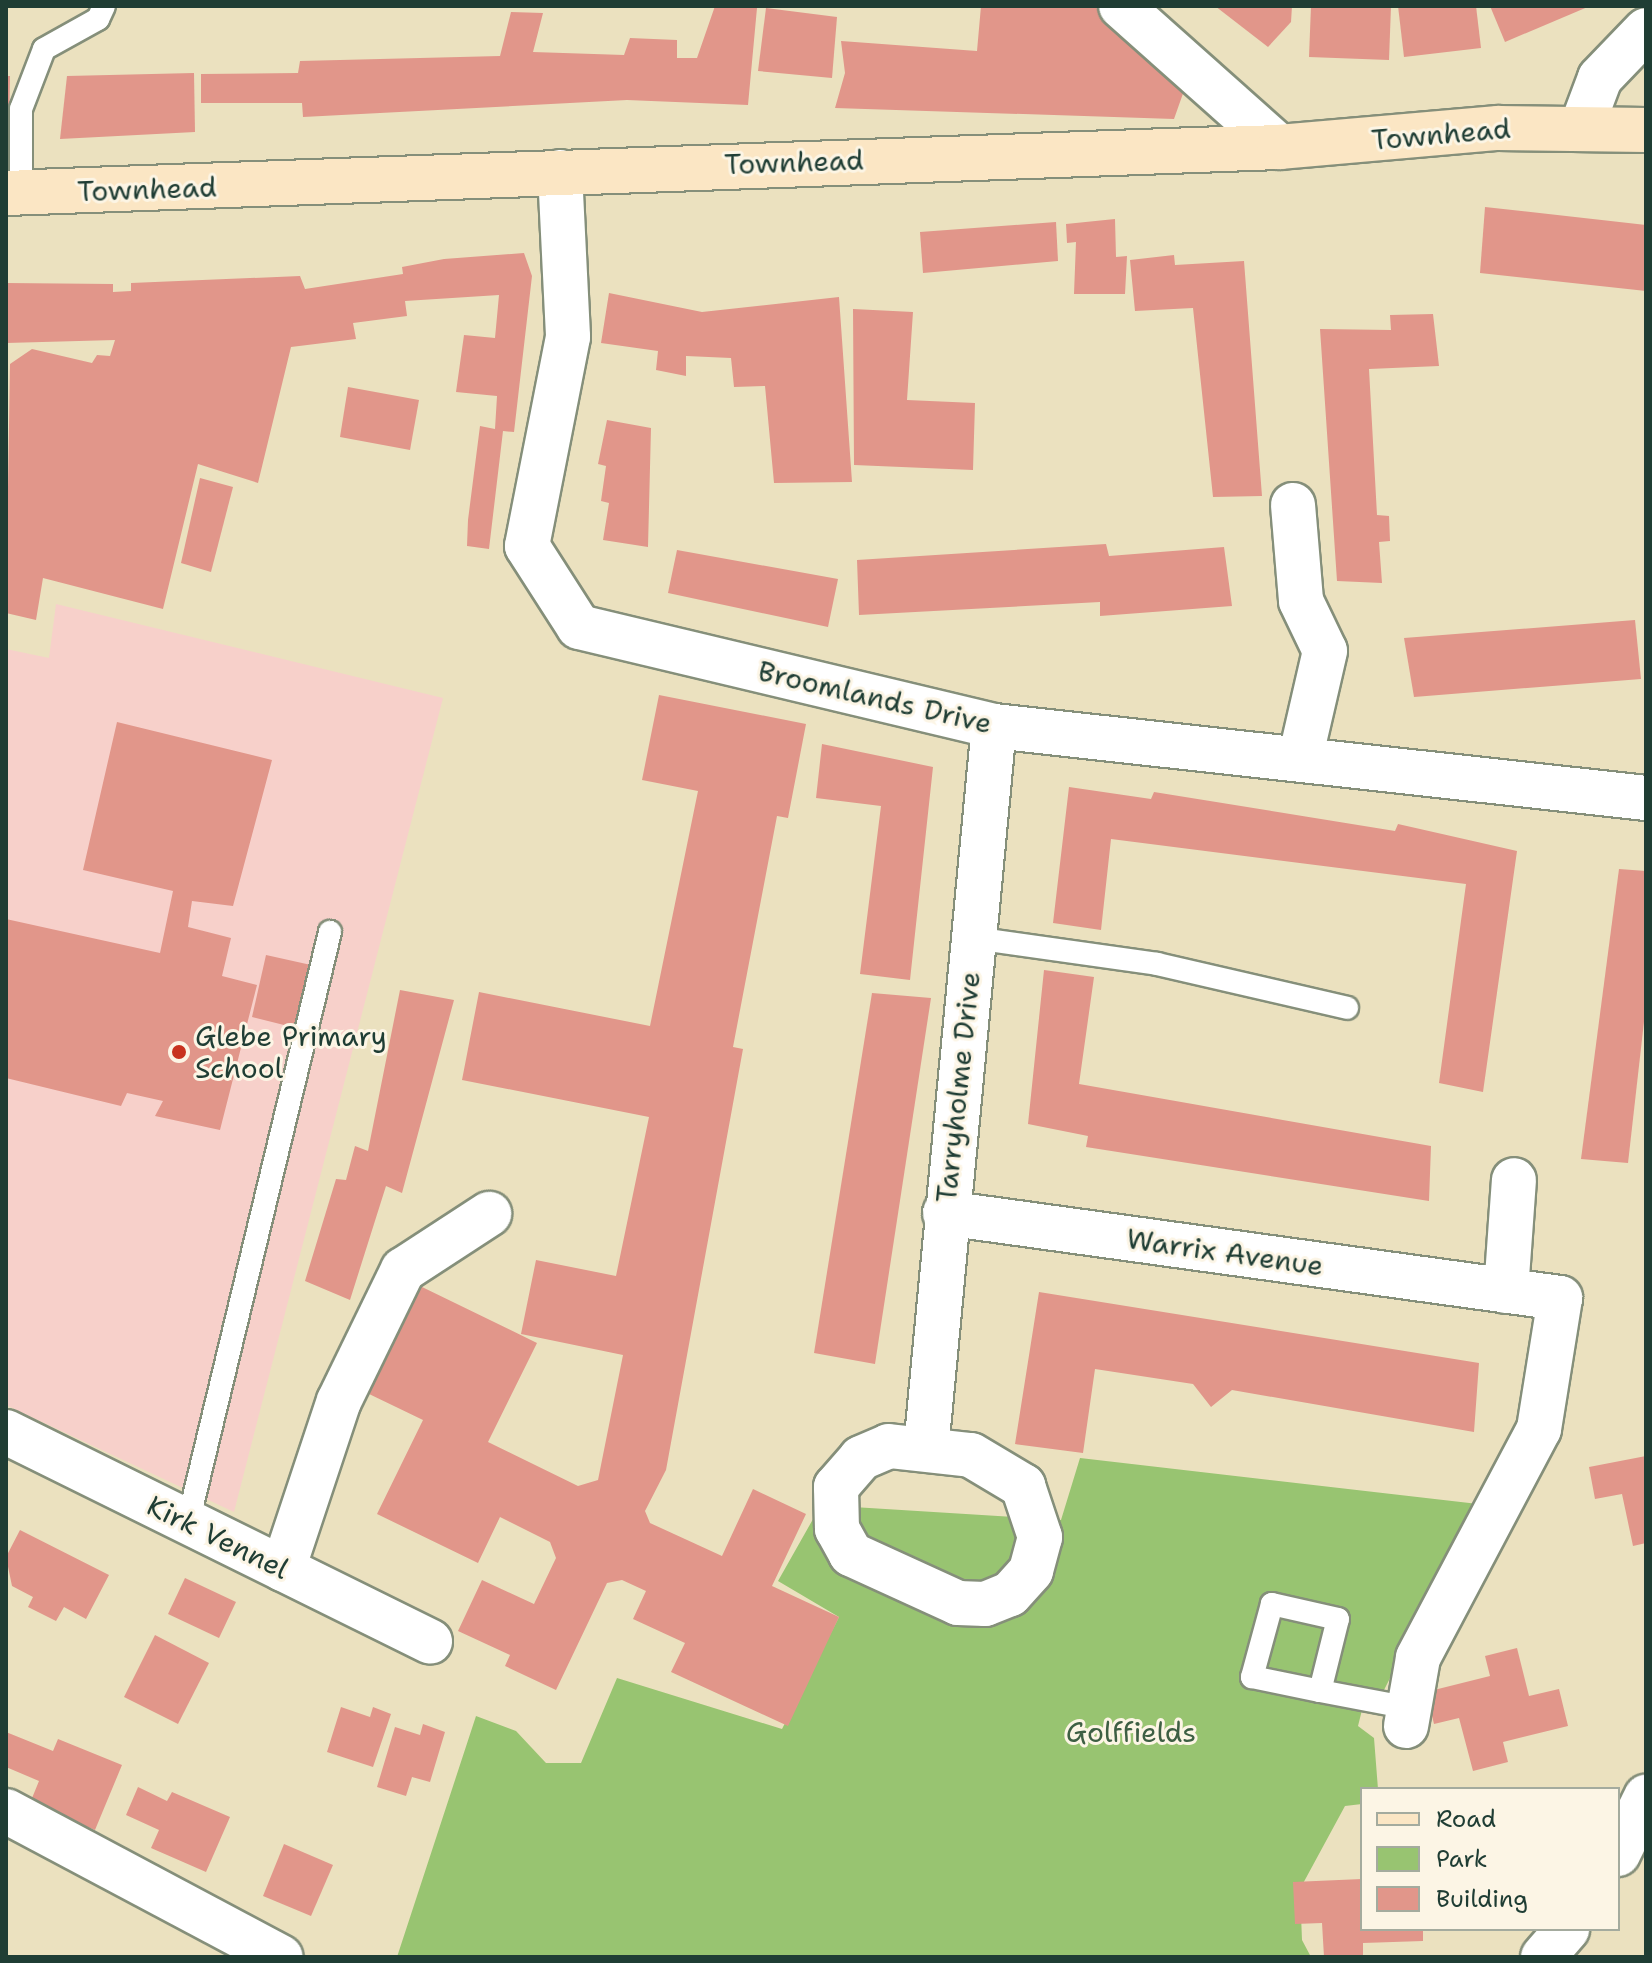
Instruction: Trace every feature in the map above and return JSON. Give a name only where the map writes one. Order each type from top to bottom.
[{"type":"main road","name":"Townhead","points":[[14,193],[1279,147],[1582,126],[1646,130]]},
{"type":"street","points":[[1121,6],[1279,147]]},
{"type":"street","points":[[1582,126],[1600,78],[1646,30]]},
{"type":"street","name":"Broomlands Drive","points":[[560,172],[568,337],[527,546],[579,627],[994,726],[1646,798]]},
{"type":"street","points":[[1293,505],[1301,601],[1325,651],[1300,759]]},
{"type":"street","name":"Tarryholme Drive","points":[[926,1449],[945,1213],[994,726]]},
{"type":"street","points":[[1506,1291],[1514,1180]]},
{"type":"street","name":"Warrix Avenue","points":[[945,1213],[1560,1298],[1539,1429],[1418,1658],[1408,1717]]},
{"type":"street","points":[[283,1569],[339,1401],[403,1270],[489,1214]]},
{"type":"street","name":"Kirk Vennel","points":[[6,1432],[430,1642]]},
{"type":"street","points":[[889,1446],[926,1449],[990,1461],[1035,1504],[1038,1554],[1021,1585],[998,1601],[971,1606],[935,1596],[862,1564],[843,1542],[834,1501],[846,1471],[889,1446]]},
{"type":"street","points":[[1620,1850],[1646,1797]]},
{"type":"street","points":[[6,1811],[281,1957]]},
{"type":"street","points":[[1543,1957],[1565,1931]]},
{"type":"lane","points":[[14,193],[21,109],[44,49],[98,19],[104,6]]},
{"type":"lane","points":[[188,1522],[330,932]]},
{"type":"lane","points":[[973,938],[1157,964],[1347,1008]]},
{"type":"lane","points":[[1320,1691],[1338,1619],[1272,1604],[1252,1677],[1320,1691],[1408,1717]]},
{"type":"shaded area","name":"Glebe Primary School","points":[[56,604],[443,698],[234,1512],[6,1405],[6,649],[49,658]]},
{"type":"green space","name":"Golffields","points":[[1080,1458],[1478,1504],[1384,1690],[1366,1694],[1358,1726],[1374,1738],[1378,1787],[1360,1787],[1360,1804],[1345,1806],[1300,1889],[1302,1940],[1311,1957],[397,1957],[476,1716],[516,1731],[546,1763],[581,1763],[617,1678],[782,1729],[839,1617],[778,1581],[821,1505],[1061,1520]]},
{"type":"building","points":[[715,6],[757,8],[748,105],[627,100],[303,117],[302,103],[201,103],[201,74],[298,73],[300,61],[500,56],[511,12],[543,13],[533,52],[624,55],[630,38],[677,40],[677,58],[697,58]]},
{"type":"building","points":[[981,6],[1093,6],[1192,68],[1174,119],[835,108],[845,73],[841,41],[977,51]]},
{"type":"building","points":[[1215,6],[1292,6],[1291,22],[1268,47]]},
{"type":"building","points":[[1311,6],[1391,6],[1389,60],[1309,57]]},
{"type":"building","points":[[1398,6],[1476,6],[1481,48],[1404,57]]},
{"type":"building","points":[[1490,6],[1590,6],[1505,42]]},
{"type":"building","points":[[766,8],[837,17],[832,78],[758,71]]},
{"type":"building","points":[[194,73],[195,132],[60,139],[67,76]]},
{"type":"building","points":[[6,76],[10,76],[9,133],[6,133]]},
{"type":"building","points":[[1485,207],[1646,225],[1646,291],[1480,273]]},
{"type":"building","points":[[1115,219],[1116,257],[1127,256],[1125,294],[1074,294],[1076,242],[1067,243],[1066,224]]},
{"type":"building","points":[[1056,222],[1058,261],[923,273],[920,232]]},
{"type":"building","points":[[524,253],[532,276],[514,432],[503,431],[489,549],[467,546],[468,520],[480,426],[495,429],[497,396],[456,392],[464,335],[495,338],[499,295],[405,301],[407,316],[353,323],[356,339],[291,347],[258,483],[198,464],[163,609],[43,578],[36,620],[6,613],[10,364],[32,349],[92,363],[97,355],[110,356],[115,340],[6,343],[6,283],[113,284],[113,292],[131,291],[131,283],[300,276],[305,289],[403,274],[402,267],[444,259]]},
{"type":"building","points":[[1174,255],[1175,265],[1244,261],[1262,496],[1213,497],[1193,308],[1135,311],[1130,260]]},
{"type":"building","points":[[609,293],[702,312],[839,297],[852,482],[774,483],[765,386],[734,387],[731,358],[686,356],[686,376],[656,370],[658,351],[601,343]]},
{"type":"building","points":[[853,309],[913,312],[907,400],[975,403],[973,470],[854,465]]},
{"type":"building","points":[[1433,314],[1439,366],[1369,369],[1377,515],[1389,516],[1390,541],[1379,542],[1382,583],[1337,581],[1320,329],[1391,330],[1390,315]]},
{"type":"building","points":[[348,387],[419,400],[410,450],[340,437]]},
{"type":"building","points":[[607,420],[651,428],[648,547],[603,540],[609,503],[601,501],[606,466],[598,464]]},
{"type":"building","points":[[200,478],[233,487],[211,572],[181,563]]},
{"type":"building","points":[[1106,544],[1109,556],[1224,547],[1232,606],[1100,616],[1100,602],[859,615],[857,560]]},
{"type":"building","points":[[677,550],[838,579],[828,627],[668,593]]},
{"type":"building","points":[[1635,620],[1641,679],[1414,697],[1404,638]]},
{"type":"building","points":[[659,695],[806,724],[788,818],[777,816],[733,1047],[743,1049],[666,1470],[645,1511],[650,1523],[722,1556],[753,1489],[806,1514],[772,1586],[839,1617],[788,1726],[671,1672],[685,1643],[633,1619],[646,1591],[622,1580],[607,1583],[556,1690],[505,1666],[510,1655],[458,1631],[482,1580],[534,1604],[556,1558],[550,1542],[500,1517],[478,1563],[377,1514],[423,1420],[367,1393],[420,1286],[537,1343],[488,1442],[578,1486],[598,1480],[623,1355],[521,1334],[536,1260],[616,1276],[649,1117],[462,1080],[479,992],[650,1026],[698,791],[642,780]]},
{"type":"building","points":[[117,722],[272,760],[233,906],[192,901],[188,927],[231,938],[222,976],[257,985],[220,1130],[155,1116],[163,1101],[127,1093],[121,1106],[6,1078],[6,919],[160,953],[173,891],[83,870]]},
{"type":"building","points":[[822,744],[933,767],[910,980],[860,974],[881,806],[816,798]]},
{"type":"building","points":[[1069,787],[1151,799],[1154,792],[1395,831],[1398,824],[1517,851],[1483,1092],[1439,1083],[1466,884],[1111,839],[1101,930],[1053,923]]},
{"type":"building","points":[[1619,869],[1646,871],[1646,1004],[1628,1163],[1581,1159]]},
{"type":"building","points":[[266,955],[311,965],[296,1028],[252,1017]]},
{"type":"building","points":[[1044,970],[1094,977],[1079,1084],[1431,1146],[1429,1201],[1086,1147],[1088,1136],[1028,1124]]},
{"type":"building","points":[[400,990],[454,1000],[402,1193],[386,1186],[350,1300],[305,1281],[336,1179],[346,1180],[355,1146],[368,1151]]},
{"type":"building","points":[[872,993],[931,998],[875,1364],[814,1353]]},
{"type":"building","points":[[1039,1292],[1479,1363],[1474,1432],[1232,1390],[1211,1407],[1193,1384],[1095,1369],[1083,1453],[1015,1444]]},
{"type":"building","points":[[1646,1456],[1646,1543],[1633,1546],[1622,1494],[1595,1499],[1589,1467]]},
{"type":"building","points":[[20,1530],[109,1575],[86,1619],[64,1607],[56,1621],[28,1607],[33,1597],[12,1586],[6,1557]]},
{"type":"building","points":[[185,1578],[236,1602],[219,1638],[168,1614]]},
{"type":"building","points":[[155,1635],[209,1663],[178,1724],[124,1697]]},
{"type":"building","points":[[1517,1648],[1529,1696],[1559,1689],[1568,1726],[1503,1742],[1508,1762],[1473,1771],[1459,1718],[1434,1724],[1426,1692],[1490,1676],[1485,1656]]},
{"type":"building","points":[[341,1707],[370,1717],[373,1707],[391,1714],[373,1767],[327,1752]]},
{"type":"building","points":[[423,1724],[445,1732],[430,1782],[412,1777],[406,1796],[377,1787],[395,1727],[420,1735]]},
{"type":"building","points":[[6,1732],[53,1751],[58,1739],[122,1765],[95,1830],[30,1803],[39,1781],[6,1767]]},
{"type":"building","points":[[138,1787],[167,1801],[172,1792],[230,1817],[206,1872],[151,1848],[159,1830],[126,1815]]},
{"type":"building","points":[[284,1844],[333,1865],[311,1916],[263,1896]]},
{"type":"building","points":[[1360,1879],[1360,1931],[1423,1931],[1423,1941],[1363,1943],[1363,1957],[1324,1957],[1322,1923],[1295,1924],[1293,1882]]},
{"type":"place","name":"Glebe Primary School","points":[[179,1052]]}]
